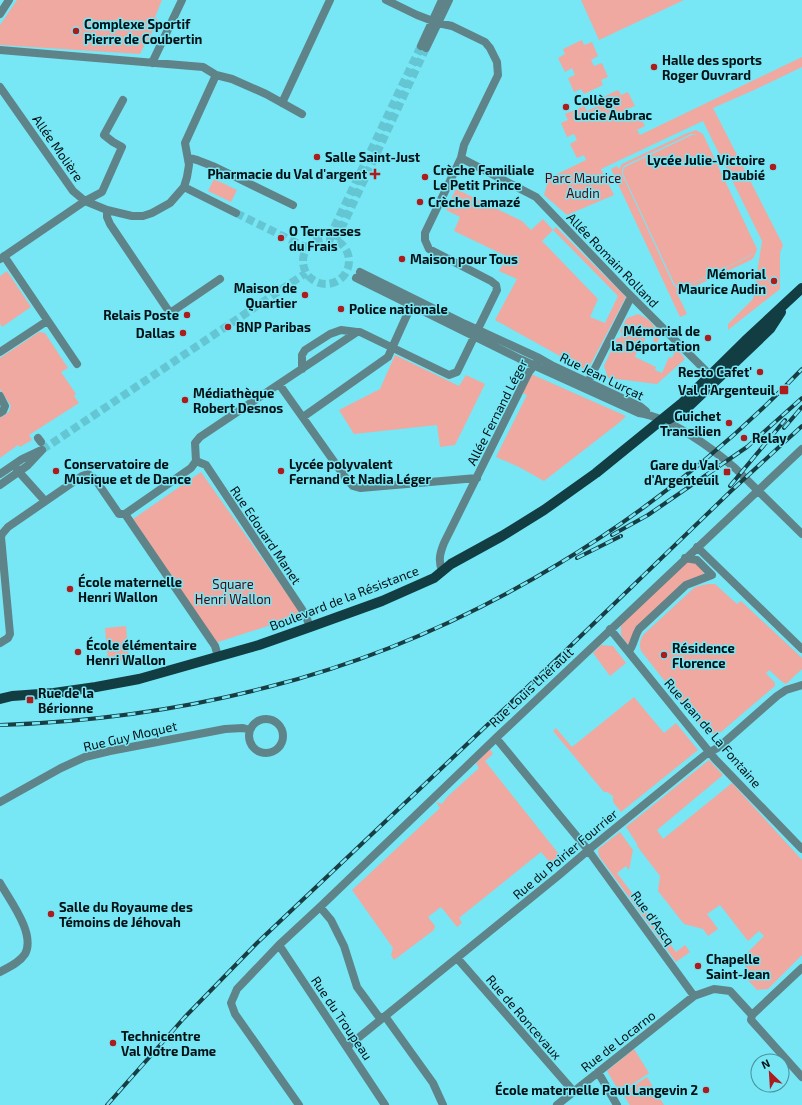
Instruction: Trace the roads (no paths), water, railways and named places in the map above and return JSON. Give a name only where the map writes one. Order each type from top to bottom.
[{"type":"main road","name":"Boulevard de la Résistance","points":[[0,699],[12,696],[54,692],[139,679],[259,644],[310,627],[382,601],[434,578],[451,564],[502,536],[544,510],[596,473],[681,404],[711,376],[744,341],[802,288]]},
{"type":"main road","name":"Boulevard de la Résistance","points":[[647,432],[683,412],[716,382],[770,330],[784,305]]},
{"type":"main road","name":"Boulevard de la Résistance","points":[[0,693],[12,696]]},
{"type":"street","points":[[0,14],[10,0]]},
{"type":"street","points":[[152,63],[182,0]]},
{"type":"street","points":[[282,103],[330,0]]},
{"type":"street","points":[[302,368],[302,355],[305,350],[341,330],[360,332],[449,375],[452,375],[457,372],[477,333],[497,288],[491,281],[429,249],[424,240],[425,233],[461,158],[464,145],[498,75],[494,54],[485,42],[452,26],[435,22],[386,0]]},
{"type":"street","points":[[424,47],[435,22],[442,0]]},
{"type":"street","points":[[435,22],[449,0]]},
{"type":"street","points":[[0,50],[203,67],[216,75],[232,79],[266,94],[302,114]]},
{"type":"street","points":[[216,75],[185,143],[189,158],[189,171],[184,187],[236,213]]},
{"type":"street","name":"Allée Molière","points":[[0,86],[73,191],[85,200],[107,210],[132,216],[143,216],[170,203],[184,187]]},
{"type":"street","points":[[77,364],[42,312],[2,258],[85,200],[102,192],[122,147],[104,135],[123,100]]},
{"type":"street","points":[[189,158],[215,167],[293,205]]},
{"type":"street","name":"Allée Romain Rolland","points":[[461,158],[536,197],[631,297],[711,376]]},
{"type":"street","points":[[107,210],[107,217],[110,224],[170,313],[220,279]]},
{"type":"street","name":"Rue Jean Lurçat","points":[[477,333],[411,306],[358,275],[465,324],[477,333],[487,343],[553,366],[642,407],[649,414]]},
{"type":"street","points":[[588,382],[631,297]]},
{"type":"street","points":[[303,417],[388,357],[411,306]]},
{"type":"street","points":[[0,352],[47,321]]},
{"type":"street","points":[[0,643],[8,638],[10,626],[1,537],[8,527],[82,476],[88,474],[95,479],[119,514],[125,514],[191,468],[196,461],[195,443],[200,437],[357,332]]},
{"type":"street","name":"Rue Jean Lurçat","points":[[537,361],[639,412],[649,414]]},
{"type":"street","name":"Allée Fernand Léger","points":[[442,571],[439,555],[444,542],[529,372],[537,361]]},
{"type":"street","name":"Allée Fernand Léger","points":[[279,384],[350,483],[356,487],[477,478]]},
{"type":"street","points":[[0,396],[2,410]]},
{"type":"street","points":[[649,414],[694,438],[725,459],[802,534]]},
{"type":"street","name":"Rue Louis Lhérault","points":[[299,1105],[235,1014],[231,1003],[237,989],[279,945],[610,629],[802,449]]},
{"type":"street","name":"Rue Edouard Manet","points":[[196,461],[206,465],[305,614],[310,627]]},
{"type":"street","points":[[16,468],[45,501]]},
{"type":"street","points":[[0,474],[16,468]]},
{"type":"street","points":[[0,485],[16,468]]},
{"type":"street","points":[[125,514],[215,646],[218,656]]},
{"type":"street","points":[[696,548],[697,560]]},
{"type":"street","points":[[696,548],[802,649]]},
{"type":"street","points":[[628,651],[632,646],[635,635],[639,629],[686,585],[712,575],[697,560],[685,558]]},
{"type":"street","name":"Rue Jean de La Fontaine","points":[[610,629],[710,752],[802,849]]},
{"type":"street","name":"Rue du Poirier Fourrier","points":[[347,1047],[778,696],[786,690],[802,685]]},
{"type":"street","points":[[263,719],[272,720],[276,722],[281,729],[281,742],[279,746],[268,753],[260,752],[252,747],[250,743],[250,730],[255,723],[263,719]]},
{"type":"street","name":"Rue Guy Moquet","points":[[0,802],[61,768],[85,758],[110,751],[225,729],[244,728],[250,730]]},
{"type":"street","name":"Rue d'Ascq","points":[[496,738],[588,850],[694,996]]},
{"type":"street","points":[[0,884],[23,924],[27,933],[28,943],[25,953],[19,960],[0,972]]},
{"type":"street","points":[[320,907],[331,920],[344,946],[357,987],[379,1017],[384,1017],[387,1019],[433,1083],[443,1105]]},
{"type":"street","name":"Rue du Troupeau","points":[[279,945],[385,1105]]},
{"type":"street","name":"Rue de Roncevaux","points":[[456,958],[574,1092]]},
{"type":"street","points":[[802,968],[752,1015],[751,1020],[802,1077]]},
{"type":"street","points":[[694,996],[714,989],[730,991],[752,1015]]},
{"type":"street","name":"Rue de Locarno","points":[[557,1105],[694,996]]},
{"type":"street","points":[[598,1072],[617,1105]]},
{"type":"tunnel","points":[[329,238],[421,46]]},
{"type":"tunnel","points":[[336,240],[426,48]]},
{"type":"tunnel","points":[[236,213],[307,248]]},
{"type":"tunnel","points":[[321,238],[331,238],[339,242],[345,248],[349,256],[349,261],[349,266],[345,274],[339,280],[331,284],[321,284],[313,280],[307,274],[303,266],[303,256],[307,248],[313,242],[321,238]]},
{"type":"tunnel","points":[[42,450],[306,273]]},
{"type":"railway","points":[[0,725],[102,718],[135,714],[202,702],[268,687],[343,665],[416,637],[488,603],[557,565],[624,522],[687,474],[747,423],[802,369]]},
{"type":"railway","points":[[612,535],[648,515],[747,447],[802,398]]},
{"type":"railway","points":[[784,428],[802,407]]},
{"type":"railway","points":[[730,486],[785,420]]},
{"type":"railway","points":[[107,1105],[184,1018],[257,943],[558,658],[731,491],[802,426]]},
{"type":"railway","points":[[577,558],[621,536]]},
{"type":"place","name":"Complexe Sportif Pierre de Coubertin","points":[[76,31]]},
{"type":"place","name":"Halle des sports Roger Ouvrard","points":[[654,67]]},
{"type":"place","name":"Collège Lucie Aubrac","points":[[566,107]]},
{"type":"place","name":"Salle Saint-Just","points":[[317,157]]},
{"type":"place","name":"Lycée Julie-Victoire Daubié","points":[[773,167]]},
{"type":"place","name":"Pharmacie du Val d'argent","points":[[375,174]]},
{"type":"place","name":"Crèche Familiale Le Petit Prince","points":[[425,177]]},
{"type":"place","name":"Crèche Lamazé","points":[[420,202]]},
{"type":"place","name":"O Terrasses du Frais","points":[[281,238]]},
{"type":"place","name":"Maison pour Tous","points":[[402,259]]},
{"type":"place","name":"Mémorial Maurice Audin","points":[[774,281]]},
{"type":"place","name":"Maison de Quartier","points":[[305,295]]},
{"type":"place","name":"Police nationale","points":[[341,309]]},
{"type":"place","name":"Relais Poste","points":[[187,315]]},
{"type":"place","name":"BNP Paribas","points":[[228,327]]},
{"type":"place","name":"Dallas","points":[[183,333]]},
{"type":"place","name":"Mémorial de la Déportation","points":[[708,338]]},
{"type":"place","name":"Resto Cafet'","points":[[760,372]]},
{"type":"place","name":"Val d'Argenteuil","points":[[784,390]]},
{"type":"place","name":"Médiathèque Robert Desnos","points":[[185,400]]},
{"type":"place","name":"Guichet Transilien","points":[[729,423]]},
{"type":"place","name":"Relay","points":[[744,438]]},
{"type":"place","name":"Conservatoire de Musique et de Dance","points":[[56,471]]},
{"type":"place","name":"Lycée polyvalent Fernand et Nadia Léger","points":[[281,471]]},
{"type":"place","name":"Gare du Val d'Argenteuil","points":[[727,472]]},
{"type":"place","name":"École maternelle Henri Wallon","points":[[70,589]]},
{"type":"place","name":"École élémentaire Henri Wallon","points":[[78,652]]},
{"type":"place","name":"Résidence Florence","points":[[664,655]]},
{"type":"place","name":"Rue de la Bérionne","points":[[30,700]]},
{"type":"place","name":"Salle du Royaume des Témoins de Jéhovah","points":[[51,914]]},
{"type":"place","name":"Chapelle Saint-Jean","points":[[698,966]]},
{"type":"place","name":"Technicentre Val Notre Dame","points":[[113,1043]]},
{"type":"place","name":"École maternelle Paul Langevin 2","points":[[706,1090]]},
{"type":"park label","name":"Parc Maurice Audin","points":[[583,186]]},
{"type":"park label","name":"Square Henri Wallon","points":[[233,592]]}]
